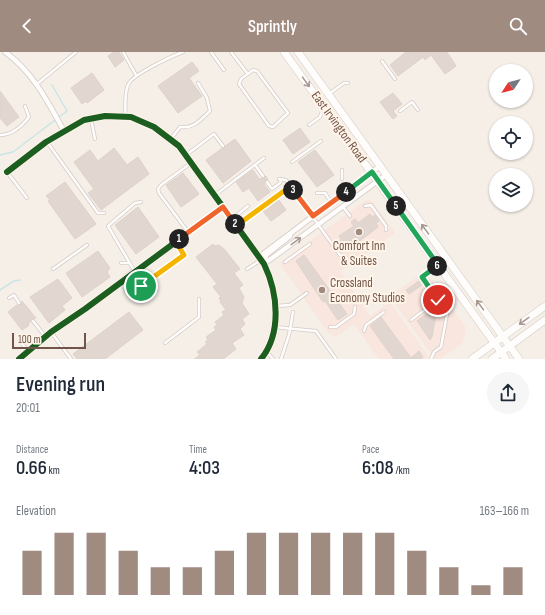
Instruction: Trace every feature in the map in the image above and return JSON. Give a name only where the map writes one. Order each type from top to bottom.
[{"type":"main road","name":"East Irvington Road","points":[[284,52],[506,359]]},
{"type":"main road","name":"East Irvington Road","points":[[298,52],[519,359]]},
{"type":"main road","points":[[472,359],[545,306]]},
{"type":"main road","points":[[492,359],[545,320]]},
{"type":"street","points":[[5,52],[19,64],[36,84],[64,131]]},
{"type":"street","points":[[7,172],[46,142],[84,120],[105,116],[131,117],[154,127],[171,139],[179,146],[192,163],[260,258],[272,279],[276,306],[274,327],[267,352],[262,359]]},
{"type":"street","points":[[260,258],[380,166]]},
{"type":"street","points":[[264,264],[386,175]]},
{"type":"street","points":[[19,359],[45,336],[85,310],[223,207]]},
{"type":"street","points":[[264,264],[266,255],[286,240],[295,230]]},
{"type":"lane","points":[[36,84],[76,52]]},
{"type":"lane","points":[[123,52],[136,75]]},
{"type":"lane","points":[[125,117],[127,86],[136,75],[169,57],[183,52]]},
{"type":"lane","points":[[211,52],[224,70]]},
{"type":"lane","points":[[231,52],[246,74]]},
{"type":"lane","points":[[382,61],[395,79]]},
{"type":"lane","points":[[253,70],[257,71],[288,111],[288,115],[273,127],[269,126],[239,84],[246,74],[253,70]]},
{"type":"lane","points":[[329,94],[344,83],[348,82]]},
{"type":"lane","points":[[171,139],[180,127],[187,128],[195,125],[210,111],[207,98],[198,83]]},
{"type":"lane","points":[[400,111],[412,102],[418,110]]},
{"type":"lane","points":[[0,135],[23,126],[29,118],[25,106]]},
{"type":"lane","points":[[309,125],[320,117],[324,106]]},
{"type":"lane","points":[[91,119],[95,139]]},
{"type":"lane","points":[[186,155],[214,134],[223,146]]},
{"type":"lane","points":[[292,162],[320,141]]},
{"type":"lane","points":[[46,142],[98,213],[104,213]]},
{"type":"lane","points":[[214,195],[264,158]]},
{"type":"lane","points":[[188,232],[159,193],[158,189],[161,185],[192,163]]},
{"type":"lane","points":[[255,165],[263,176]]},
{"type":"lane","points":[[342,170],[342,179]]},
{"type":"lane","points":[[7,172],[27,198]]},
{"type":"lane","points":[[267,182],[272,189],[280,183],[280,179],[286,180],[340,255],[346,258]]},
{"type":"lane","points":[[236,226],[291,186]]},
{"type":"lane","points":[[317,193],[324,193],[332,202]]},
{"type":"lane","points":[[135,272],[129,263],[127,255],[108,226],[135,203],[141,202]]},
{"type":"lane","points":[[365,206],[371,205],[386,226],[386,230]]},
{"type":"lane","points":[[231,219],[248,206]]},
{"type":"lane","points":[[343,206],[350,216]]},
{"type":"lane","points":[[120,283],[129,295],[184,255],[176,242]]},
{"type":"lane","points":[[285,262],[310,244]]},
{"type":"lane","points":[[53,269],[87,245]]},
{"type":"lane","points":[[247,269],[260,258]]},
{"type":"lane","points":[[121,263],[129,263]]},
{"type":"lane","points":[[431,359],[434,352],[441,347],[447,314],[422,277],[438,265]]},
{"type":"lane","points":[[411,320],[454,287]]},
{"type":"lane","points":[[276,306],[290,305],[307,293]]},
{"type":"lane","points":[[9,298],[14,295],[19,303]]},
{"type":"lane","points":[[165,343],[199,317],[199,299]]},
{"type":"lane","points":[[330,327],[336,327],[354,314],[355,307]]},
{"type":"lane","points":[[281,359],[283,357],[291,328],[293,312]]},
{"type":"lane","points":[[364,331],[366,325],[384,312]]},
{"type":"lane","points":[[33,321],[45,336]]},
{"type":"lane","points":[[274,327],[316,331],[336,359]]},
{"type":"lane","points":[[51,332],[71,359]]},
{"type":"lane","points":[[20,341],[28,351]]},
{"type":"lane","points":[[267,352],[273,359]]},
{"type":"shaded area","points":[[369,200],[373,202],[395,233],[340,271],[370,316],[390,302],[430,359],[379,359],[354,324],[335,337],[328,332],[281,265],[282,261],[365,201]]},
{"type":"shaded area","points":[[425,271],[466,328],[463,343],[440,359],[435,359],[390,297]]},
{"type":"building","points":[[114,52],[119,52],[124,60],[115,67],[108,56]]},
{"type":"building","points":[[406,52],[447,52],[456,66],[445,74],[431,55],[425,60],[423,57],[398,76],[390,65]]},
{"type":"building","points":[[192,62],[199,71],[189,78],[202,96],[178,113],[158,86]]},
{"type":"building","points":[[92,73],[104,90],[87,103],[86,101],[82,104],[71,88]]},
{"type":"building","points":[[0,91],[19,117],[7,126],[0,118]]},
{"type":"building","points":[[393,93],[402,104],[393,111],[397,116],[393,119],[380,102]]},
{"type":"building","points":[[300,128],[310,142],[293,154],[283,140]]},
{"type":"building","points":[[235,139],[251,161],[223,183],[206,160]]},
{"type":"building","points":[[114,148],[127,165],[138,157],[149,174],[101,210],[88,193],[94,189],[74,162],[90,150],[98,161]]},
{"type":"building","points":[[315,150],[334,175],[317,187],[298,162]]},
{"type":"building","points":[[253,170],[259,179],[266,176],[268,180],[265,180],[264,184],[270,192],[258,201],[249,188],[243,192],[236,182]]},
{"type":"building","points":[[183,173],[199,194],[181,207],[166,185]]},
{"type":"building","points":[[65,182],[96,224],[75,239],[46,196]]},
{"type":"building","points":[[278,199],[286,210],[271,221],[263,211]]},
{"type":"building","points":[[138,207],[159,237],[136,254],[115,225]]},
{"type":"building","name":"Comfort Inn & Suites","points":[[370,214],[372,217],[375,215],[379,221],[376,223],[378,227],[349,249],[347,246],[344,248],[339,241],[341,239],[339,236],[354,226],[351,222],[355,219],[358,223]]},
{"type":"building","points":[[213,244],[215,246],[219,245],[225,250],[240,269],[234,273],[243,285],[239,288],[244,297],[242,303],[249,314],[242,319],[245,324],[240,329],[244,335],[232,343],[236,349],[223,359],[194,359],[200,355],[197,352],[207,344],[205,342],[208,340],[206,337],[216,330],[214,327],[217,325],[215,322],[224,315],[222,312],[226,310],[220,302],[221,301],[219,298],[221,297],[213,287],[217,284],[196,257]]},
{"type":"building","points":[[98,251],[110,268],[107,272],[110,277],[82,297],[66,273]]},
{"type":"building","name":"Crossland Economy Studios","points":[[304,255],[347,314],[338,320],[325,301],[323,302],[296,261]]},
{"type":"building","points":[[58,279],[72,298],[62,306],[65,310],[49,323],[30,297]]},
{"type":"building","points":[[419,281],[422,285],[409,294],[406,290]]},
{"type":"building","points":[[22,301],[36,318],[31,319],[28,326],[22,330],[8,312],[17,305],[21,305]]},
{"type":"building","points":[[433,309],[436,314],[432,337],[430,340],[417,321]]},
{"type":"building","points":[[129,312],[143,330],[105,359],[77,359],[73,354]]},
{"type":"building","points":[[381,317],[411,358],[419,351],[423,357],[421,359],[394,359],[370,326]]},
{"type":"waterway","points":[[0,155],[13,152],[67,111],[52,85]]},
{"type":"waterway","points":[[0,290],[14,281],[20,280]]},
{"type":"cycle path","points":[[7,172],[46,142],[84,120],[105,116],[131,117],[154,127],[179,146],[264,264],[272,287],[276,313],[272,337],[268,349],[261,359]]},
{"type":"cycle path","points":[[19,359],[51,332],[85,309],[223,207]]},
{"type":"place","name":"Comfort Inn & Suites","points":[[359,232]]},
{"type":"place","name":"Crossland Economy Studios","points":[[322,290]]},
{"type":"route","points":[[141,286],[184,255],[176,242],[223,207],[236,226],[291,186],[313,216],[372,172],[438,265],[422,277],[438,300]]}]
